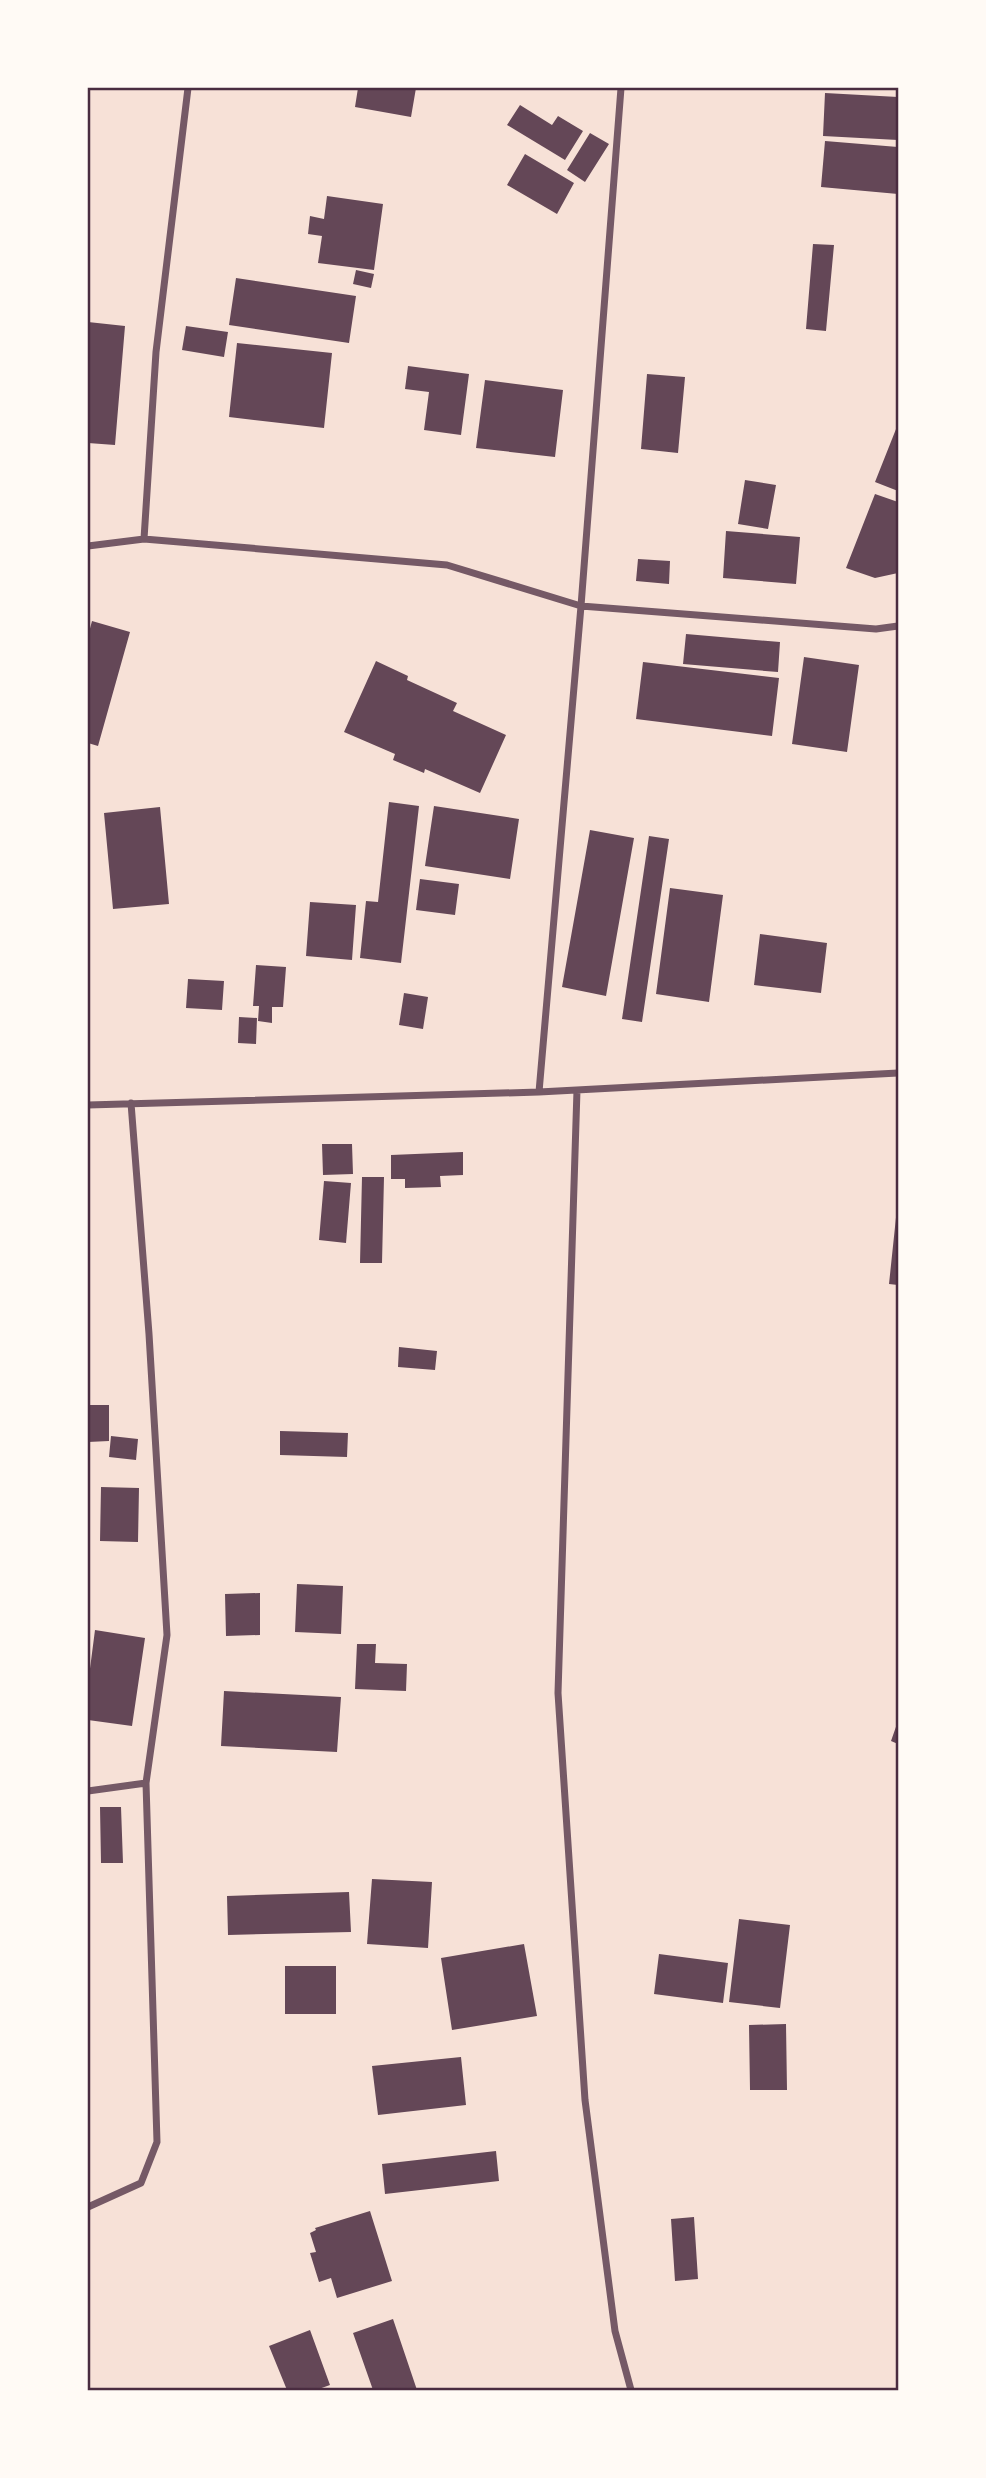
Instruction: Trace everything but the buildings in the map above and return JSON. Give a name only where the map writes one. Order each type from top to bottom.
[{"type":"street","points":[[144,539],[156,352],[188,88]]},
{"type":"street","points":[[538,1092],[581,606],[621,88]]},
{"type":"street","points":[[88,546],[144,539],[447,565],[581,606],[876,629],[898,626]]},
{"type":"street","points":[[88,1105],[538,1092],[898,1073]]},
{"type":"street","points":[[577,1090],[558,1693],[585,2100],[615,2331],[631,2390]]},
{"type":"street","points":[[88,2207],[141,2183],[157,2142],[146,1783],[167,1635],[149,1334],[131,1103]]},
{"type":"street","points":[[88,1791],[146,1783]]}]
